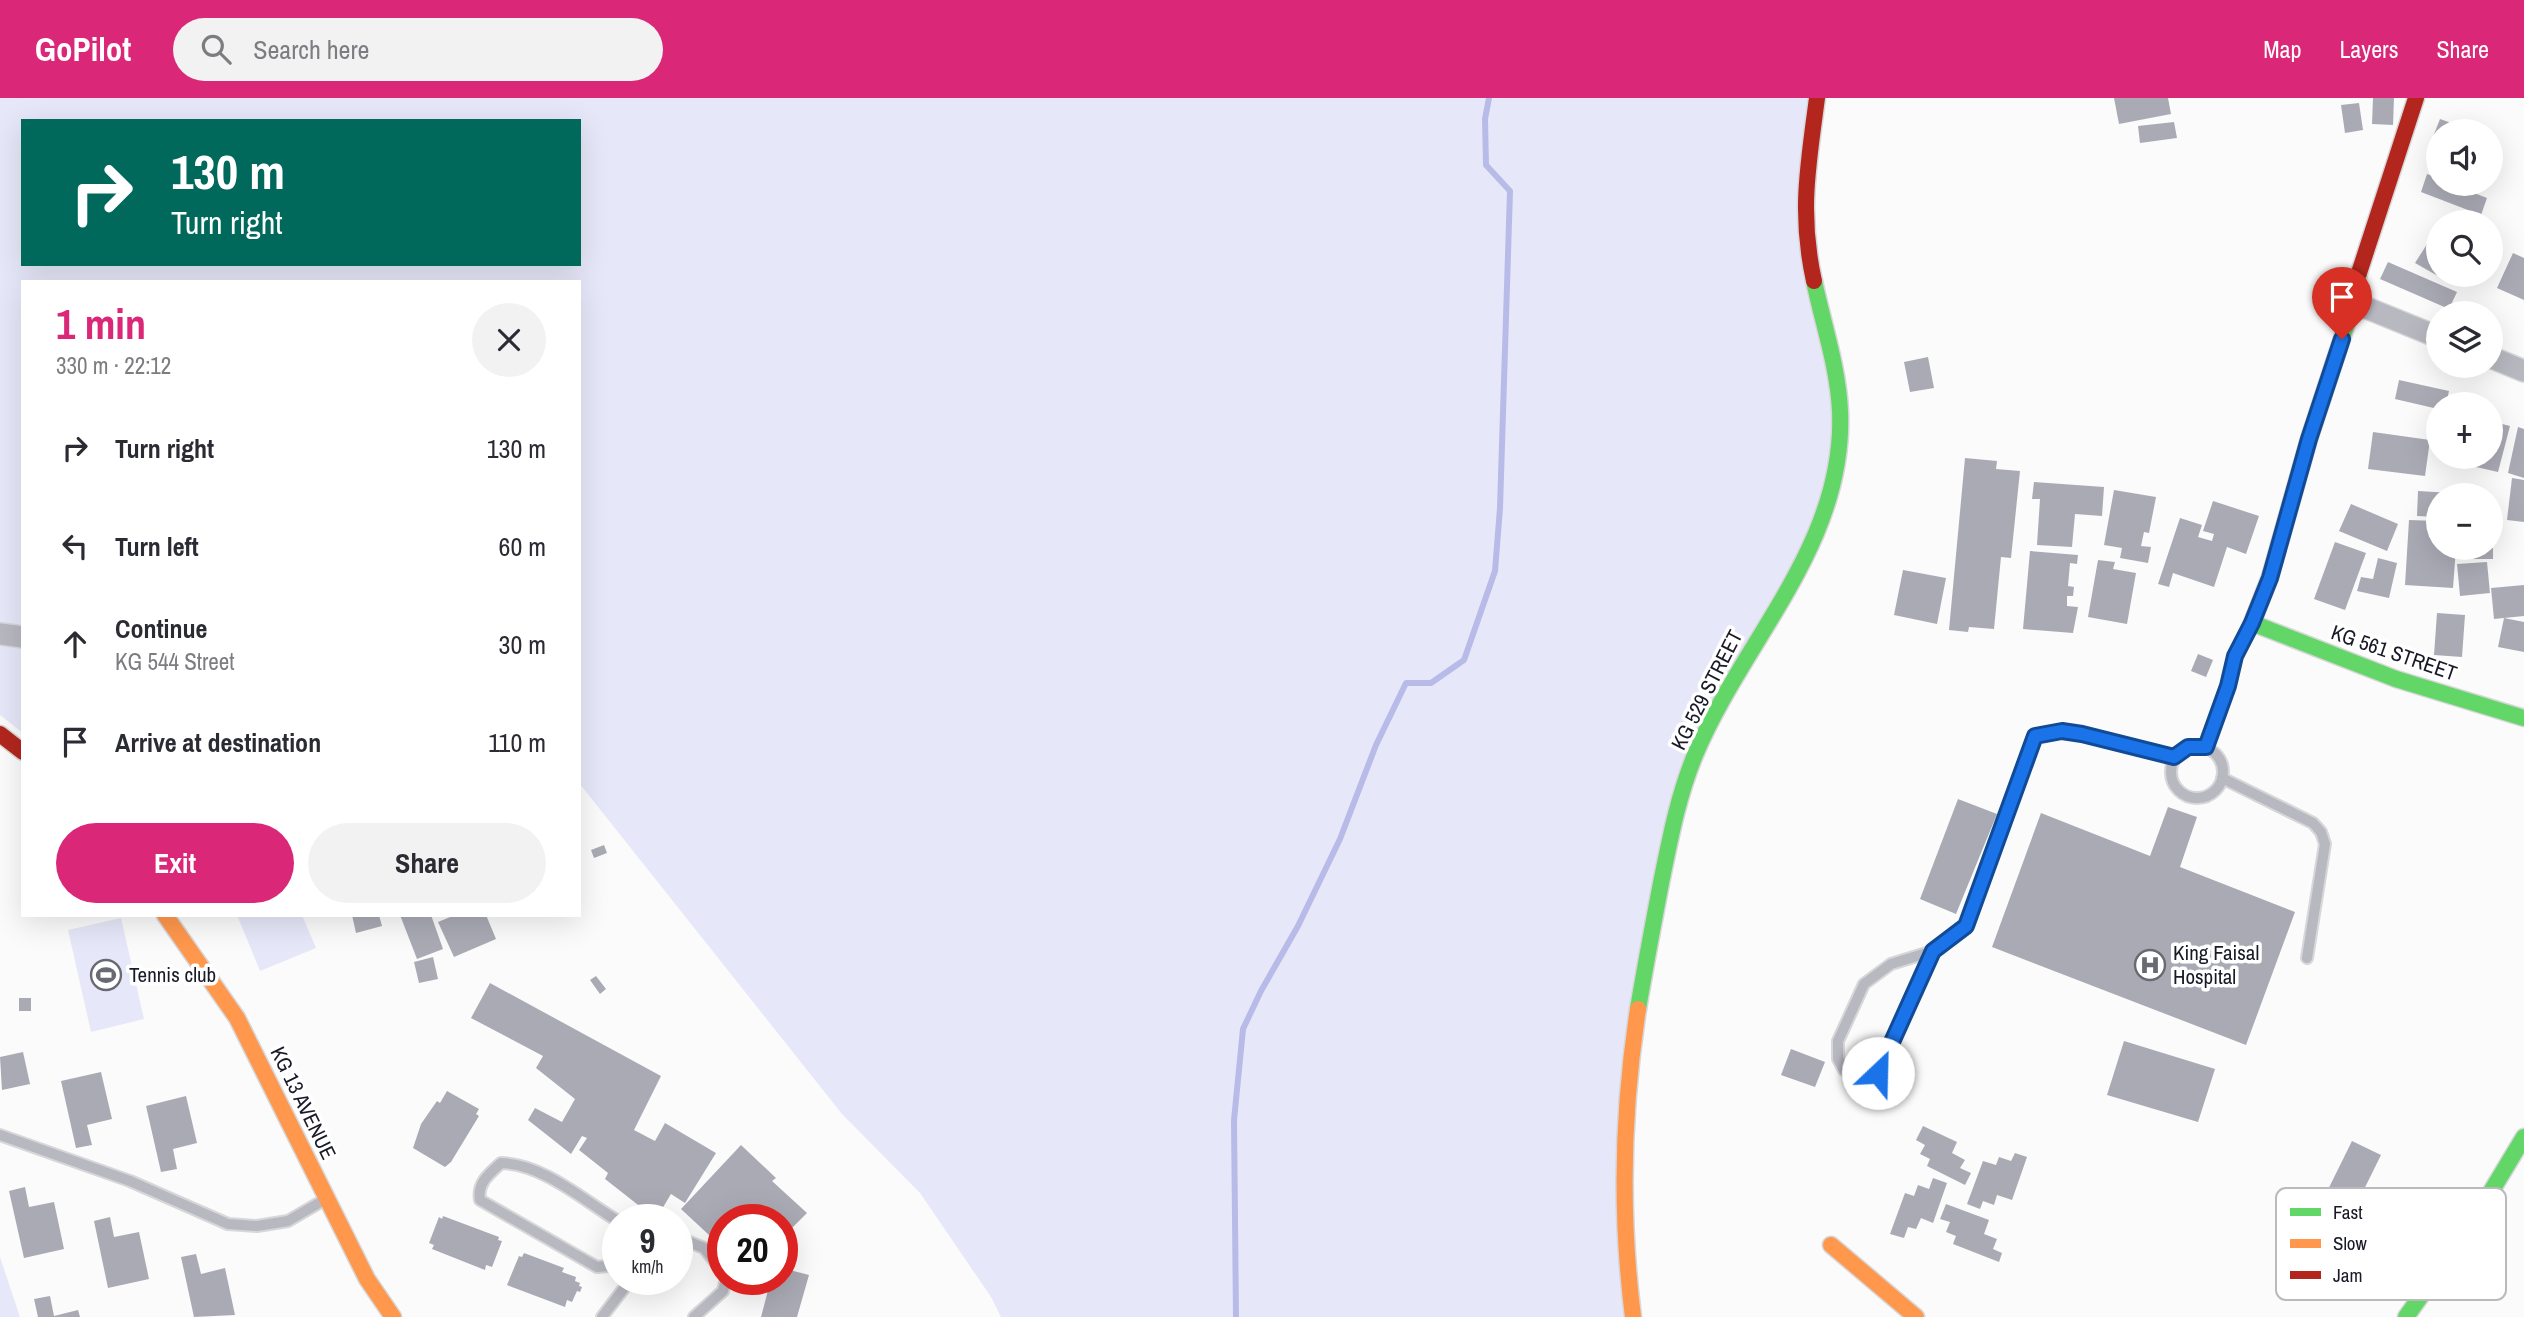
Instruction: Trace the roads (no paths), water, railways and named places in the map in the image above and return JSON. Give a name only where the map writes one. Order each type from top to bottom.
[{"type":"street","name":"KG 529 STREET","points":[[1633,1317],[1624,1242],[1624,1151],[1637,1001],[1672,821],[1696,752],[1747,654],[1778,610],[1821,522],[1835,475],[1841,425],[1839,389],[1832,349],[1811,275],[1804,227],[1804,190],[1817,98]]},
{"type":"street","points":[[2252,623],[2270,578],[2309,439],[2416,98]]},
{"type":"street","points":[[2352,302],[2426,332]]},
{"type":"street","points":[[2503,362],[2524,371]]},
{"type":"street","name":"KG 561 STREET","points":[[2252,623],[2396,679],[2524,718]]},
{"type":"street","points":[[0,634],[21,637]]},
{"type":"street","points":[[0,734],[21,750]]},
{"type":"street","name":"KG 13 AVENUE","points":[[165,917],[237,1018],[367,1279],[393,1317]]},
{"type":"street","points":[[2493,1188],[2524,1137]]},
{"type":"street","points":[[1831,1245],[1916,1317]]},
{"type":"street","points":[[2406,1317],[2418,1300]]},
{"type":"lane","points":[[2206,747],[2228,686],[2235,656],[2252,623]]},
{"type":"lane","points":[[1933,951],[1878,1073],[1870,1076],[1844,1070],[1838,1059],[1838,1041],[1864,984],[1891,964],[1933,951],[1966,926],[2035,736],[2062,731],[2082,734],[2174,757]]},
{"type":"lane","points":[[2188,747],[2206,747],[2219,758],[2222,778],[2210,794],[2193,798],[2185,795],[2173,783],[2171,775],[2174,757],[2188,747]]},
{"type":"lane","points":[[2222,778],[2312,823],[2321,832],[2325,844],[2306,958]]},
{"type":"lane","points":[[0,1135],[130,1181],[229,1224],[257,1226],[288,1221],[326,1199]]},
{"type":"lane","points":[[602,1211],[519,1163],[501,1163],[485,1177],[478,1191],[480,1200],[597,1267],[602,1267]]},
{"type":"lane","points":[[602,1317],[619,1295]]},
{"type":"lane","points":[[694,1317],[719,1295]]},
{"type":"waterway","points":[[1236,1317],[1234,1120],[1243,1029],[1298,926],[1340,839],[1376,745],[1406,683],[1431,683],[1464,660],[1495,571],[1500,508],[1510,191],[1486,165],[1485,119],[1489,98]]},
{"type":"place","name":"King Faisal Hospital","points":[[2150,965]]},
{"type":"place","name":"Tennis club","points":[[106,975]]}]
